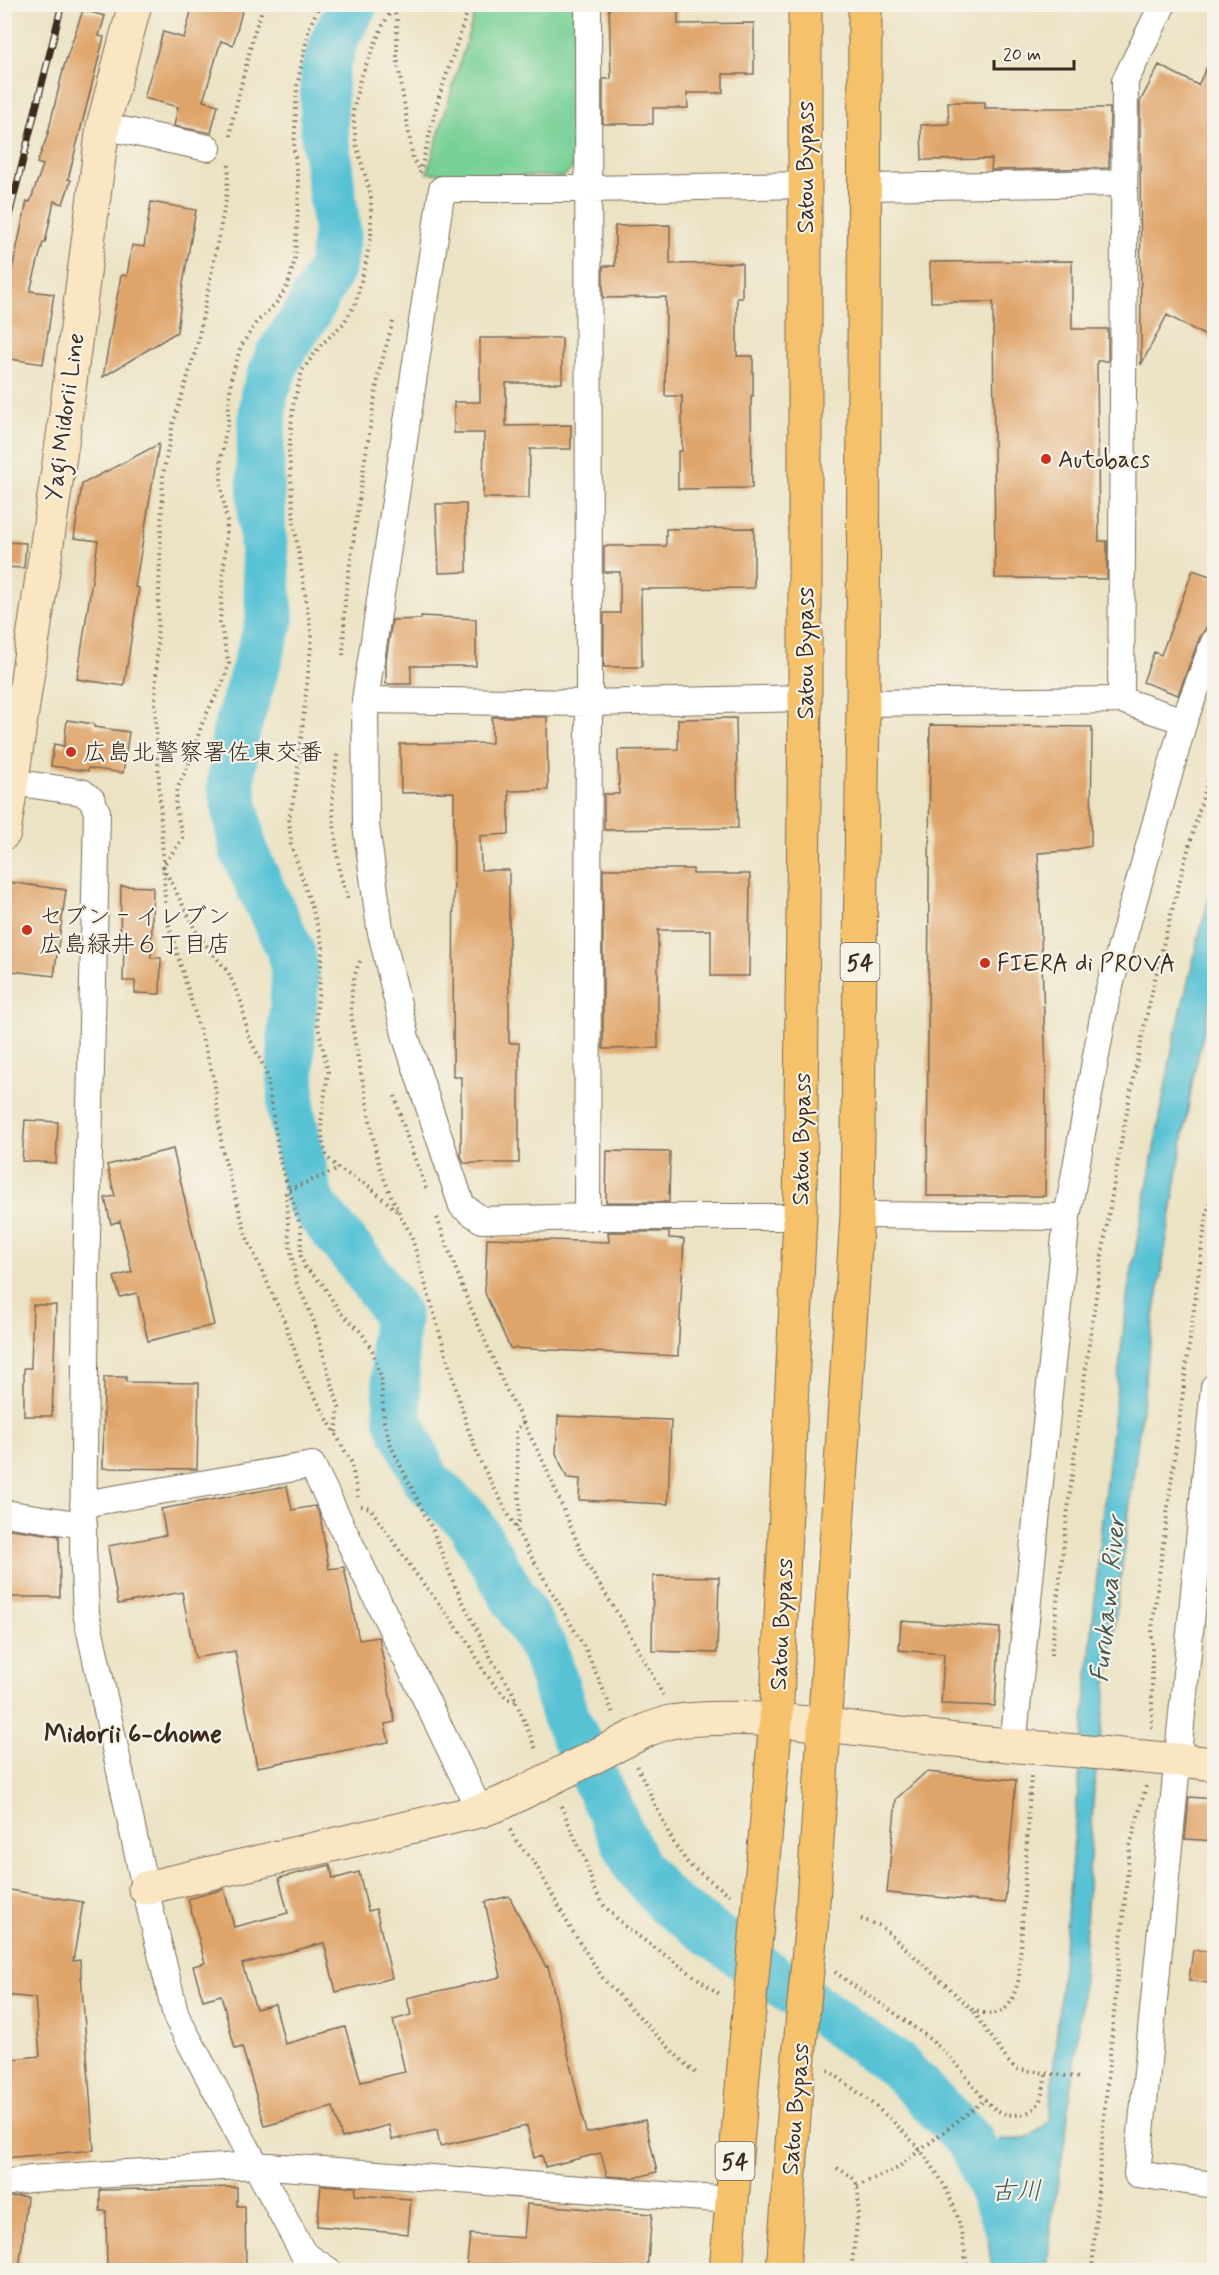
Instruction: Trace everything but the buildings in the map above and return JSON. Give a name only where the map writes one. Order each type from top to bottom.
[{"type":"highway","name":"Satou Bypass","points":[[726,2271],[745,2052],[748,1891],[776,1721],[800,1217],[805,698],[805,4]]},
{"type":"highway","name":"Satou Bypass","points":[[783,2271],[796,2088],[812,1918],[857,1215],[863,703],[865,4]]},
{"type":"street","name":"Yagi Midorii Line","points":[[4,833],[63,436],[103,126],[135,4]]},
{"type":"street","points":[[587,1217],[588,4]]},
{"type":"street","points":[[1121,700],[1125,81],[1163,4]]},
{"type":"street","points":[[103,126],[223,150]]},
{"type":"street","points":[[863,187],[1124,183]]},
{"type":"street","points":[[800,1217],[587,1217],[482,1220],[462,1206],[406,1038],[380,928],[366,825],[365,700],[442,189],[805,185]]},
{"type":"street","points":[[1030,1754],[1067,1217],[1106,1000],[1184,721],[1215,642]]},
{"type":"street","points":[[365,700],[589,703],[805,698]]},
{"type":"street","points":[[863,703],[1121,700],[1184,721]]},
{"type":"street","points":[[11,782],[82,792],[92,800],[98,812],[86,1278],[84,1515],[86,1612],[145,1888],[176,2016],[303,2253],[328,2271]]},
{"type":"street","points":[[857,1215],[1067,1217]]},
{"type":"street","points":[[1215,1387],[1176,1760],[1137,2174],[1215,2185]]},
{"type":"street","points":[[4,1513],[84,1515],[312,1465],[497,1812]]},
{"type":"street","points":[[145,1888],[497,1812],[649,1729],[669,1713],[825,1726],[1030,1754],[1147,1757],[1215,1764]]},
{"type":"street","points":[[4,2183],[30,2179],[255,2166],[731,2200]]},
{"type":"path","points":[[264,4],[223,150],[226,200],[197,346],[172,428],[163,475],[155,706],[166,916],[214,1078],[222,1149],[247,1238],[282,1315],[304,1377],[351,1462],[364,1517]]},
{"type":"path","points":[[163,866],[183,838],[176,805],[178,787],[188,766],[203,721],[223,682],[229,664],[220,622],[227,522],[221,485],[221,459],[228,419],[231,379],[241,346],[256,323],[283,293],[288,285],[296,259],[299,189],[294,150],[297,86],[309,28],[320,4]]},
{"type":"path","points":[[419,178],[438,100],[470,4]]},
{"type":"path","points":[[394,6],[397,19],[397,57],[413,160],[421,170]]},
{"type":"path","points":[[394,6],[383,25],[360,79],[353,112],[356,144],[371,195],[371,234],[365,267],[355,304],[344,323],[320,346],[302,371],[293,406],[289,451],[294,524],[312,637],[296,786],[289,819],[291,844],[298,873],[314,914],[323,947],[316,1017],[328,1072],[321,1122],[323,1144],[327,1157],[339,1169],[370,1187],[398,1212]]},
{"type":"path","points":[[343,656],[345,599],[363,472],[379,372],[396,311]]},
{"type":"path","points":[[338,748],[332,805],[339,870],[349,902]]},
{"type":"path","points":[[1051,1659],[1080,1418],[1106,1234],[1128,1105],[1161,955],[1199,810],[1215,760]]},
{"type":"path","points":[[163,866],[198,935],[228,972],[242,1004],[247,1033],[266,1071],[280,1161],[301,1228],[301,1256],[305,1267],[322,1284],[340,1312],[361,1332],[373,1352],[381,1377],[384,1420],[391,1446],[433,1531],[455,1586],[491,1658],[516,1701],[540,1758]]},
{"type":"path","points":[[365,966],[363,955],[354,974],[351,1004],[356,1046],[379,1163],[398,1212],[411,1235],[477,1453],[515,1527],[586,1650],[618,1723]]},
{"type":"path","points":[[394,1092],[406,1134],[430,1198]]},
{"type":"path","points":[[336,1433],[339,1407],[313,1319],[296,1281],[289,1240],[286,1193],[288,1190],[339,1169]]},
{"type":"path","points":[[1092,2271],[1130,1846],[1147,1757],[1152,1629],[1204,1232],[1215,1176]]},
{"type":"path","points":[[434,1209],[465,1294],[505,1387],[544,1463],[586,1563],[623,1622],[669,1713]]},
{"type":"path","points":[[515,1527],[520,1520],[516,1431],[523,1422]]},
{"type":"path","points":[[360,1506],[370,1508],[416,1574],[469,1643],[484,1672],[507,1698],[516,1701]]},
{"type":"path","points":[[974,2011],[991,2015],[1004,2011],[1013,2000],[1018,1978],[1030,1754]]},
{"type":"path","points":[[636,1765],[673,1842],[689,1865],[748,1891]]},
{"type":"path","points":[[559,1801],[587,1865],[594,1889],[605,1907],[627,1928],[723,1997]]},
{"type":"path","points":[[497,1812],[514,1839],[536,1865],[571,1929],[604,1980],[696,2073]]},
{"type":"path","points":[[861,1919],[881,1926],[974,2011],[1007,2060],[1016,2069],[1081,2078]]},
{"type":"path","points":[[828,1967],[928,2038],[956,2064],[986,2099],[1006,2114],[1021,2115],[1040,2104],[1046,2073]]},
{"type":"path","points":[[820,2065],[879,2107],[904,2130],[921,2151],[939,2177],[956,2212],[968,2271]]},
{"type":"path","points":[[857,2186],[896,2169],[986,2099]]},
{"type":"path","points":[[837,2169],[851,2176],[857,2186],[852,2271]]},
{"type":"green space","points":[[477,5],[575,5],[573,168],[563,177],[427,173]]},
{"type":"water","points":[[1214,881],[1214,987],[1193,1078],[1151,1336],[1094,1788],[1081,2009],[1065,2139],[1051,2223],[1047,2270],[992,2270],[988,2239],[970,2185],[1000,2139],[1027,2137],[1039,2131],[1049,2120],[1102,1518],[1128,1291],[1174,1040]]},
{"type":"waterway","name":"古川","points":[[354,4],[336,36],[324,72],[324,130],[337,232],[332,267],[305,317],[278,357],[264,395],[260,453],[262,526],[270,620],[236,732],[231,784],[243,850],[292,954],[295,980],[291,1039],[291,1112],[310,1202],[362,1265],[397,1315],[394,1344],[398,1419],[427,1481],[469,1521],[545,1651],[565,1716],[637,1867],[667,1902],[898,2066],[970,2141],[1009,2227]]},
{"type":"railway","points":[[4,236],[62,4]]},
{"type":"place","name":"Autobacs","points":[[1046,459]]},
{"type":"place","name":"広島北警察署佐東交番","points":[[71,752]]},
{"type":"place","name":"セブン‐イレブン 広島緑井６丁目店","points":[[27,930]]},
{"type":"place","name":"FIERA di PROVA","points":[[985,963]]},
{"type":"district","name":"Midorii 6-chome","points":[[133,1733]]},
{"type":"water label","name":"Furukawa River","points":[[1107,1599]]}]
